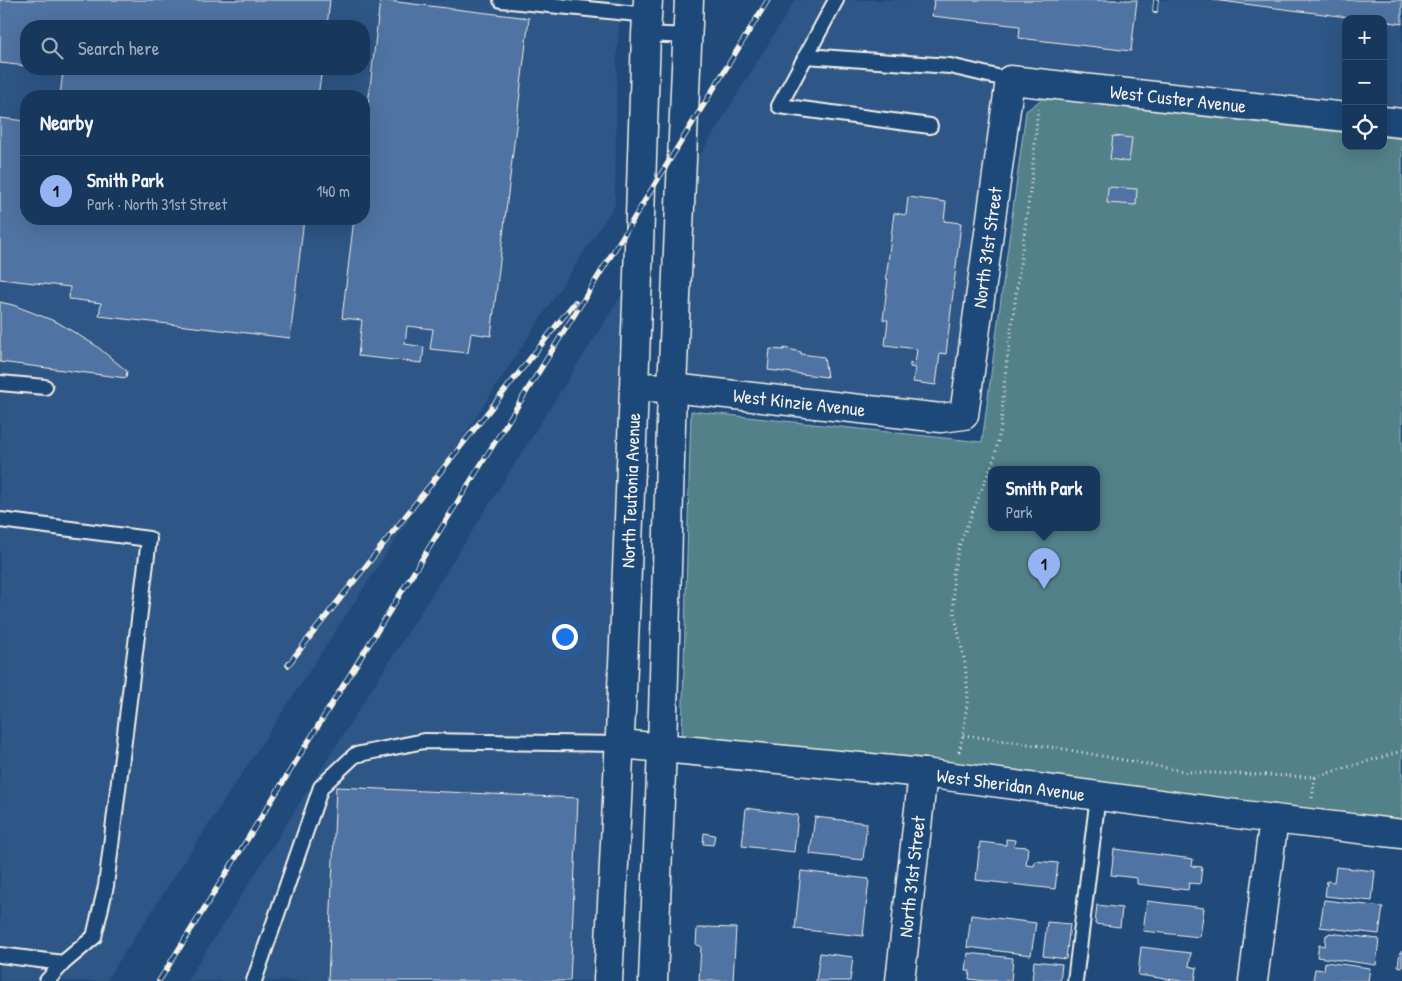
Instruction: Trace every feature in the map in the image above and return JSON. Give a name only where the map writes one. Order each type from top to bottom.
[{"type":"street","name":"North Teutonia Avenue","points":[[653,981],[662,747],[672,388],[690,0]]},
{"type":"street","name":"North Teutonia Avenue","points":[[608,981],[621,744],[647,16]]},
{"type":"street","name":"West Custer Avenue","points":[[1010,80],[1342,117]]},
{"type":"street","name":"North 31st Street","points":[[964,415],[1010,80]]},
{"type":"street","points":[[1387,121],[1402,123]]},
{"type":"street","name":"West Kinzie Avenue","points":[[635,386],[672,388],[941,418],[964,415]]},
{"type":"street","name":"West Sheridan Avenue","points":[[621,744],[923,773],[1402,834]]},
{"type":"street","name":"North 31st Street","points":[[900,981],[923,773]]},
{"type":"street","points":[[1253,981],[1274,819]]},
{"type":"lane","points":[[501,0],[647,16],[688,36]]},
{"type":"lane","points":[[836,0],[779,106],[930,126]]},
{"type":"lane","points":[[806,56],[950,66],[1010,80]]},
{"type":"lane","points":[[0,383],[45,387]]},
{"type":"lane","points":[[0,520],[148,540],[106,886],[94,937],[62,963],[48,981]]},
{"type":"lane","points":[[254,981],[321,787],[355,755],[424,741],[621,744]]},
{"type":"lane","points":[[1075,981],[1098,796]]},
{"type":"lane","points":[[0,955],[62,963]]},
{"type":"path","points":[[991,466],[1001,426],[1005,376],[1032,176],[1039,100],[1037,83]]},
{"type":"path","points":[[958,755],[963,736],[968,696],[965,663],[954,612],[953,574],[959,546],[988,474]]},
{"type":"path","points":[[963,736],[1064,749],[1188,772],[1315,777],[1402,750]]},
{"type":"path","points":[[1312,798],[1315,777]]},
{"type":"shaded area","points":[[0,0],[621,0],[617,57],[615,205],[106,981],[0,981]]},
{"type":"shaded area","points":[[795,0],[1402,0],[1402,123],[1387,121],[1387,15],[1342,15],[1342,117],[1010,80],[964,415],[672,388],[681,186]]},
{"type":"shaded area","points":[[638,269],[608,981],[187,981]]},
{"type":"green space","points":[[1043,98],[1342,133],[1342,150],[1387,150],[1387,137],[1402,139],[1402,822],[682,737],[691,411],[982,442],[1026,111]]},
{"type":"building","points":[[0,0],[330,0],[328,20],[20,20],[20,65],[0,63]]},
{"type":"building","points":[[380,0],[529,18],[491,336],[471,333],[468,353],[430,349],[433,329],[407,326],[405,344],[424,347],[422,363],[358,356],[362,320],[342,318],[353,225],[370,225],[370,90]]},
{"type":"building","points":[[934,0],[1137,0],[1131,51],[1019,38],[1020,26],[932,16]]},
{"type":"building","points":[[1213,0],[1402,0],[1402,24],[1387,22],[1387,15],[1342,16]]},
{"type":"building","points":[[63,75],[321,75],[319,90],[61,90]]},
{"type":"building","points":[[0,118],[20,120],[20,225],[303,225],[290,338],[99,316],[101,303],[69,299],[70,287],[0,279]]},
{"type":"building","points":[[1113,136],[1132,138],[1129,162],[1110,159]]},
{"type":"building","points":[[1108,187],[1137,189],[1136,205],[1107,203]]},
{"type":"building","points":[[908,197],[946,202],[944,221],[961,223],[946,354],[940,353],[936,385],[913,382],[915,368],[910,367],[910,363],[915,364],[917,349],[885,345],[888,320],[883,320],[894,213],[906,215]]},
{"type":"building","points":[[0,302],[57,322],[95,345],[127,371],[126,378],[0,362]]},
{"type":"building","points":[[784,348],[801,352],[801,354],[824,357],[827,377],[768,370],[770,349],[784,350]]},
{"type":"building","points":[[336,787],[578,798],[570,981],[328,981]]},
{"type":"building","points":[[746,808],[798,815],[794,852],[742,846]]},
{"type":"building","points":[[815,817],[867,823],[863,860],[810,854]]},
{"type":"building","points":[[704,833],[715,835],[713,845],[703,844]]},
{"type":"building","points":[[1006,839],[1015,840],[1014,846],[1028,847],[1026,865],[1034,866],[1035,861],[1058,863],[1055,889],[976,880],[980,842],[1006,845]]},
{"type":"building","points":[[1114,849],[1193,859],[1192,866],[1202,867],[1200,884],[1189,883],[1188,890],[1137,884],[1137,878],[1111,875]]},
{"type":"building","points":[[1336,867],[1375,871],[1372,901],[1325,896],[1327,881],[1334,882]]},
{"type":"building","points":[[801,871],[869,879],[863,936],[795,929]]},
{"type":"building","points":[[1324,900],[1383,907],[1379,934],[1320,927]]},
{"type":"building","points":[[1147,901],[1204,908],[1200,937],[1143,931]]},
{"type":"building","points":[[1097,905],[1122,908],[1120,927],[1095,924]]},
{"type":"building","points":[[971,915],[1036,923],[1031,955],[967,947]]},
{"type":"building","points":[[1047,922],[1070,924],[1066,959],[1043,956]]},
{"type":"building","points":[[697,928],[736,928],[733,981],[699,981],[701,946],[696,945]]},
{"type":"building","points":[[1329,933],[1379,939],[1376,965],[1317,957],[1319,945],[1325,946],[1326,935]]},
{"type":"building","points":[[1141,947],[1191,953],[1189,966],[1197,968],[1195,981],[1138,975]]},
{"type":"building","points":[[1400,952],[1402,952],[1402,967],[1398,966]]},
{"type":"building","points":[[820,953],[853,957],[850,981],[816,981]]},
{"type":"building","points":[[968,953],[1013,958],[1011,981],[969,979],[970,971],[966,971]]},
{"type":"building","points":[[1034,961],[1062,964],[1060,981],[1032,981]]},
{"type":"building","points":[[1325,962],[1370,968],[1368,981],[1313,981],[1315,969],[1324,970]]},
{"type":"railway","points":[[159,981],[596,280],[768,0]]},
{"type":"railway","points":[[1155,11],[1156,0]]},
{"type":"railway","points":[[288,665],[575,302]]},
{"type":"place","name":"Smith Park","points":[[1044,589]]}]
